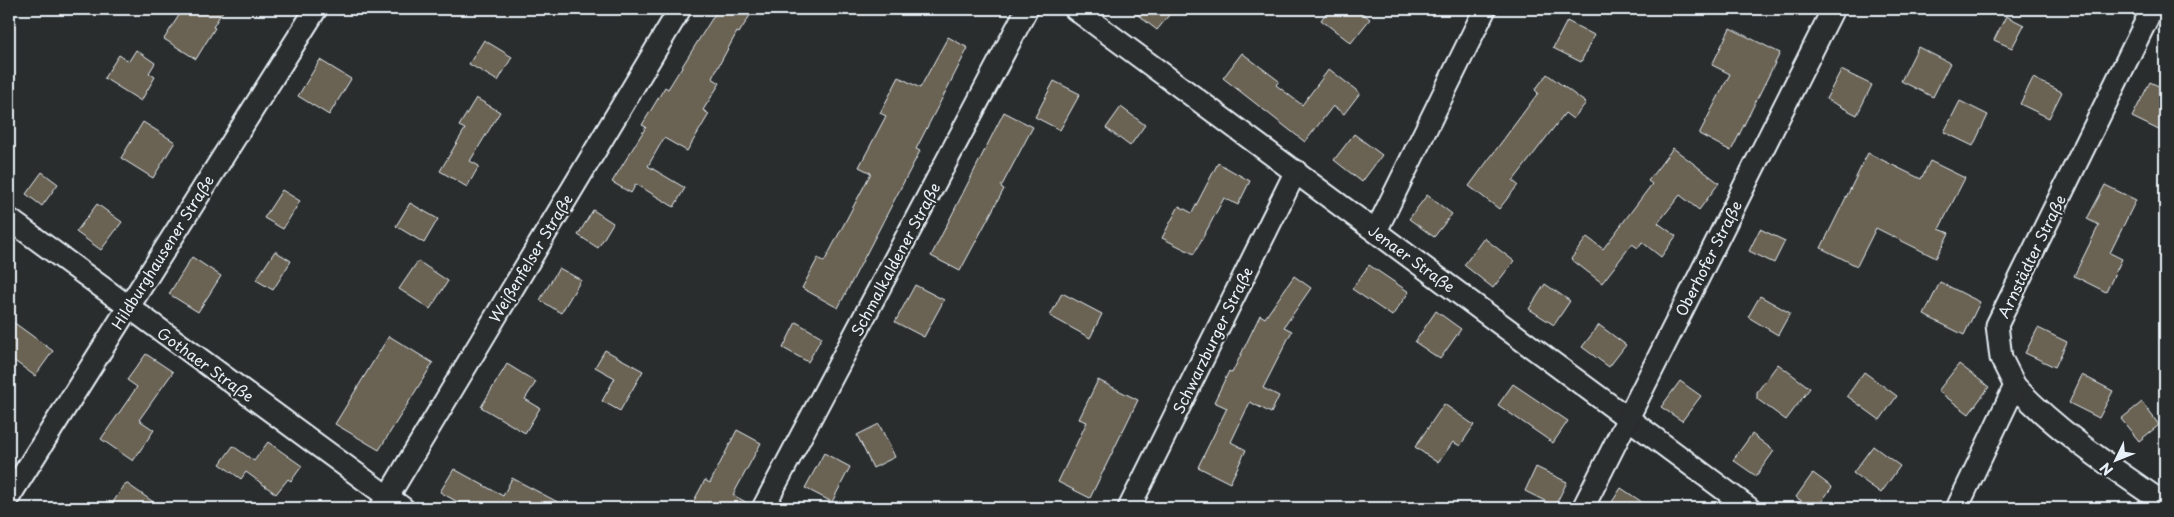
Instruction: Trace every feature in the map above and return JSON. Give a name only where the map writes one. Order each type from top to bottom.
[{"type":"street","name":"Hildburghausener Straße","points":[[9,497],[316,9]]},
{"type":"street","name":"Weißenfelser Straße","points":[[390,504],[680,9]]},
{"type":"street","name":"Schmalkaldener Straße","points":[[763,508],[1027,9]]},
{"type":"street","name":"Jenaer Straße","points":[[1075,9],[1296,171],[1627,420],[1749,508]]},
{"type":"street","points":[[1376,231],[1485,9]]},
{"type":"street","name":"Oberhofer Straße","points":[[1583,508],[1833,9]]},
{"type":"street","name":"Arnstädter Straße","points":[[2152,9],[1997,325],[2001,358],[2015,386],[2038,411],[2108,466],[2165,504]]},
{"type":"street","name":"Schwarzburger Straße","points":[[1129,508],[1296,171]]},
{"type":"street","name":"Gothaer Straße","points":[[9,218],[390,504]]},
{"type":"street","points":[[1957,508],[2015,386]]},
{"type":"building","points":[[183,9],[224,9],[196,59],[164,39]]},
{"type":"building","points":[[718,9],[754,9],[739,33],[737,32],[712,78],[720,83],[703,110],[709,114],[687,151],[664,138],[648,166],[685,188],[674,207],[636,184],[631,193],[612,182],[646,127],[642,125],[665,87],[668,89]]},
{"type":"building","points":[[1130,9],[1174,9],[1157,30]]},
{"type":"building","points":[[1329,9],[1357,9],[1370,19],[1351,43],[1321,20]]},
{"type":"building","points":[[2006,16],[2024,25],[2012,48],[1994,40]]},
{"type":"building","points":[[1567,21],[1594,35],[1581,62],[1553,48]]},
{"type":"building","points":[[1730,28],[1780,53],[1731,151],[1699,134],[1730,74],[1712,65]]},
{"type":"building","points":[[948,37],[968,48],[916,149],[920,151],[838,308],[802,288],[818,258],[824,262],[871,173],[859,167],[886,116],[880,113],[899,77],[920,88]]},
{"type":"building","points":[[484,40],[512,57],[498,81],[469,64]]},
{"type":"building","points":[[1918,47],[1950,63],[1933,97],[1901,81]]},
{"type":"building","points":[[136,50],[155,63],[149,73],[155,77],[141,101],[104,78],[119,55],[129,61]]},
{"type":"building","points":[[1242,53],[1279,81],[1276,85],[1302,105],[1329,69],[1360,93],[1344,114],[1333,106],[1305,142],[1223,78]]},
{"type":"building","points":[[320,60],[351,79],[329,115],[298,96]]},
{"type":"building","points":[[1841,70],[1872,85],[1857,115],[1826,99]]},
{"type":"building","points":[[1547,74],[1586,103],[1573,119],[1565,113],[1513,181],[1518,185],[1499,209],[1469,186],[1538,93],[1535,90]]},
{"type":"building","points":[[2033,78],[2062,92],[2049,118],[2020,104]]},
{"type":"building","points":[[1054,81],[1080,94],[1060,130],[1035,117]]},
{"type":"building","points":[[2150,82],[2165,89],[2165,133],[2132,117]]},
{"type":"building","points":[[476,98],[500,112],[470,161],[479,166],[467,187],[440,171],[465,129],[459,126]]},
{"type":"building","points":[[1960,101],[1988,115],[1973,146],[1944,132]]},
{"type":"building","points":[[1121,107],[1145,125],[1130,146],[1106,128]]},
{"type":"building","points":[[1004,112],[1033,127],[1001,187],[1004,189],[960,271],[931,256]]},
{"type":"building","points":[[143,122],[175,142],[153,178],[121,158]]},
{"type":"building","points":[[1354,134],[1382,155],[1362,182],[1334,160]]},
{"type":"building","points":[[1673,148],[1719,183],[1699,210],[1680,195],[1658,223],[1676,236],[1661,257],[1642,242],[1638,248],[1632,244],[1602,283],[1571,259],[1587,237],[1603,249],[1652,184],[1648,181]]},
{"type":"building","points":[[1868,153],[1921,179],[1930,161],[1965,178],[1939,229],[1949,233],[1936,258],[1876,228],[1857,266],[1821,248]]},
{"type":"building","points":[[1218,163],[1250,181],[1238,205],[1224,198],[1194,254],[1162,238],[1179,206],[1192,213]]},
{"type":"building","points":[[42,172],[58,184],[42,206],[26,194]]},
{"type":"building","points":[[2105,185],[2136,200],[2110,253],[2122,259],[2106,292],[2074,276],[2099,225],[2087,219]]},
{"type":"building","points":[[282,190],[300,201],[283,229],[264,218]]},
{"type":"building","points":[[1427,195],[1452,214],[1434,237],[1409,219]]},
{"type":"building","points":[[410,203],[438,219],[424,243],[396,226]]},
{"type":"building","points":[[97,204],[122,222],[101,250],[76,232]]},
{"type":"building","points":[[593,210],[613,223],[598,248],[578,235]]},
{"type":"building","points":[[1760,229],[1785,241],[1774,263],[1749,251]]},
{"type":"building","points":[[1484,238],[1514,261],[1493,288],[1464,265]]},
{"type":"building","points":[[275,251],[291,261],[273,290],[256,280]]},
{"type":"building","points":[[192,257],[221,276],[198,312],[169,294]]},
{"type":"building","points":[[418,261],[448,281],[430,309],[399,289]]},
{"type":"building","points":[[1369,265],[1409,292],[1392,316],[1352,289]]},
{"type":"building","points":[[559,268],[581,280],[561,313],[540,300]]},
{"type":"building","points":[[1294,276],[1311,288],[1284,327],[1292,331],[1263,388],[1279,396],[1271,413],[1250,402],[1231,442],[1246,450],[1230,483],[1198,467],[1227,408],[1214,402],[1229,371],[1232,373],[1260,315],[1265,318]]},
{"type":"building","points":[[1940,282],[1980,302],[1964,335],[1924,315]]},
{"type":"building","points":[[1545,284],[1570,301],[1554,325],[1529,309]]},
{"type":"building","points":[[915,285],[944,300],[924,337],[895,322]]},
{"type":"building","points":[[1062,293],[1102,314],[1090,338],[1050,316]]},
{"type":"building","points":[[1760,296],[1790,313],[1778,335],[1748,317]]},
{"type":"building","points":[[1436,311],[1461,329],[1440,359],[1415,342]]},
{"type":"building","points":[[9,319],[53,351],[35,376],[9,357]]},
{"type":"building","points":[[796,322],[822,337],[808,362],[783,348]]},
{"type":"building","points":[[1599,325],[1626,345],[1609,367],[1582,347]]},
{"type":"building","points":[[2038,328],[2067,342],[2055,367],[2025,353]]},
{"type":"building","points":[[389,336],[433,363],[379,450],[335,424]]},
{"type":"building","points":[[605,350],[643,371],[620,411],[602,401],[615,378],[595,367]]},
{"type":"building","points":[[146,354],[173,372],[139,420],[154,430],[133,461],[101,439],[137,387],[127,380]]},
{"type":"building","points":[[507,364],[536,382],[525,399],[540,408],[525,433],[481,407]]},
{"type":"building","points":[[1778,364],[1810,388],[1786,420],[1757,399],[1757,392]]},
{"type":"building","points":[[1959,364],[1989,387],[1969,414],[1938,391]]},
{"type":"building","points":[[1864,372],[1897,396],[1880,420],[1847,396]]},
{"type":"building","points":[[2082,375],[2113,391],[2099,418],[2069,403]]},
{"type":"building","points":[[1098,380],[1138,400],[1090,498],[1058,482],[1087,422],[1079,419]]},
{"type":"building","points":[[1680,381],[1701,396],[1682,421],[1661,407]]},
{"type":"building","points":[[1513,384],[1568,421],[1553,443],[1498,405]]},
{"type":"building","points":[[2142,402],[2159,425],[2139,441],[2121,419]]},
{"type":"building","points":[[1444,404],[1474,425],[1460,446],[1453,442],[1438,463],[1415,447]]},
{"type":"building","points":[[879,424],[895,457],[873,468],[857,435]]},
{"type":"building","points":[[737,430],[761,443],[733,495],[751,505],[751,508],[690,508],[705,480],[710,483]]},
{"type":"building","points":[[1752,434],[1774,451],[1756,476],[1733,460]]},
{"type":"building","points":[[268,442],[302,466],[291,481],[288,479],[276,494],[246,472],[241,479],[220,464],[233,446],[254,461]]},
{"type":"building","points":[[1873,446],[1900,466],[1881,493],[1853,473]]},
{"type":"building","points":[[824,453],[850,467],[832,502],[805,488]]},
{"type":"building","points":[[1536,467],[1567,482],[1555,506],[1525,491]]},
{"type":"building","points":[[454,469],[503,496],[512,478],[569,508],[468,508],[440,492]]},
{"type":"building","points":[[1813,473],[1832,487],[1817,508],[1811,508],[1796,497]]},
{"type":"building","points":[[126,483],[162,508],[109,508]]},
{"type":"building","points":[[1621,488],[1651,508],[1622,508],[1612,502]]}]
